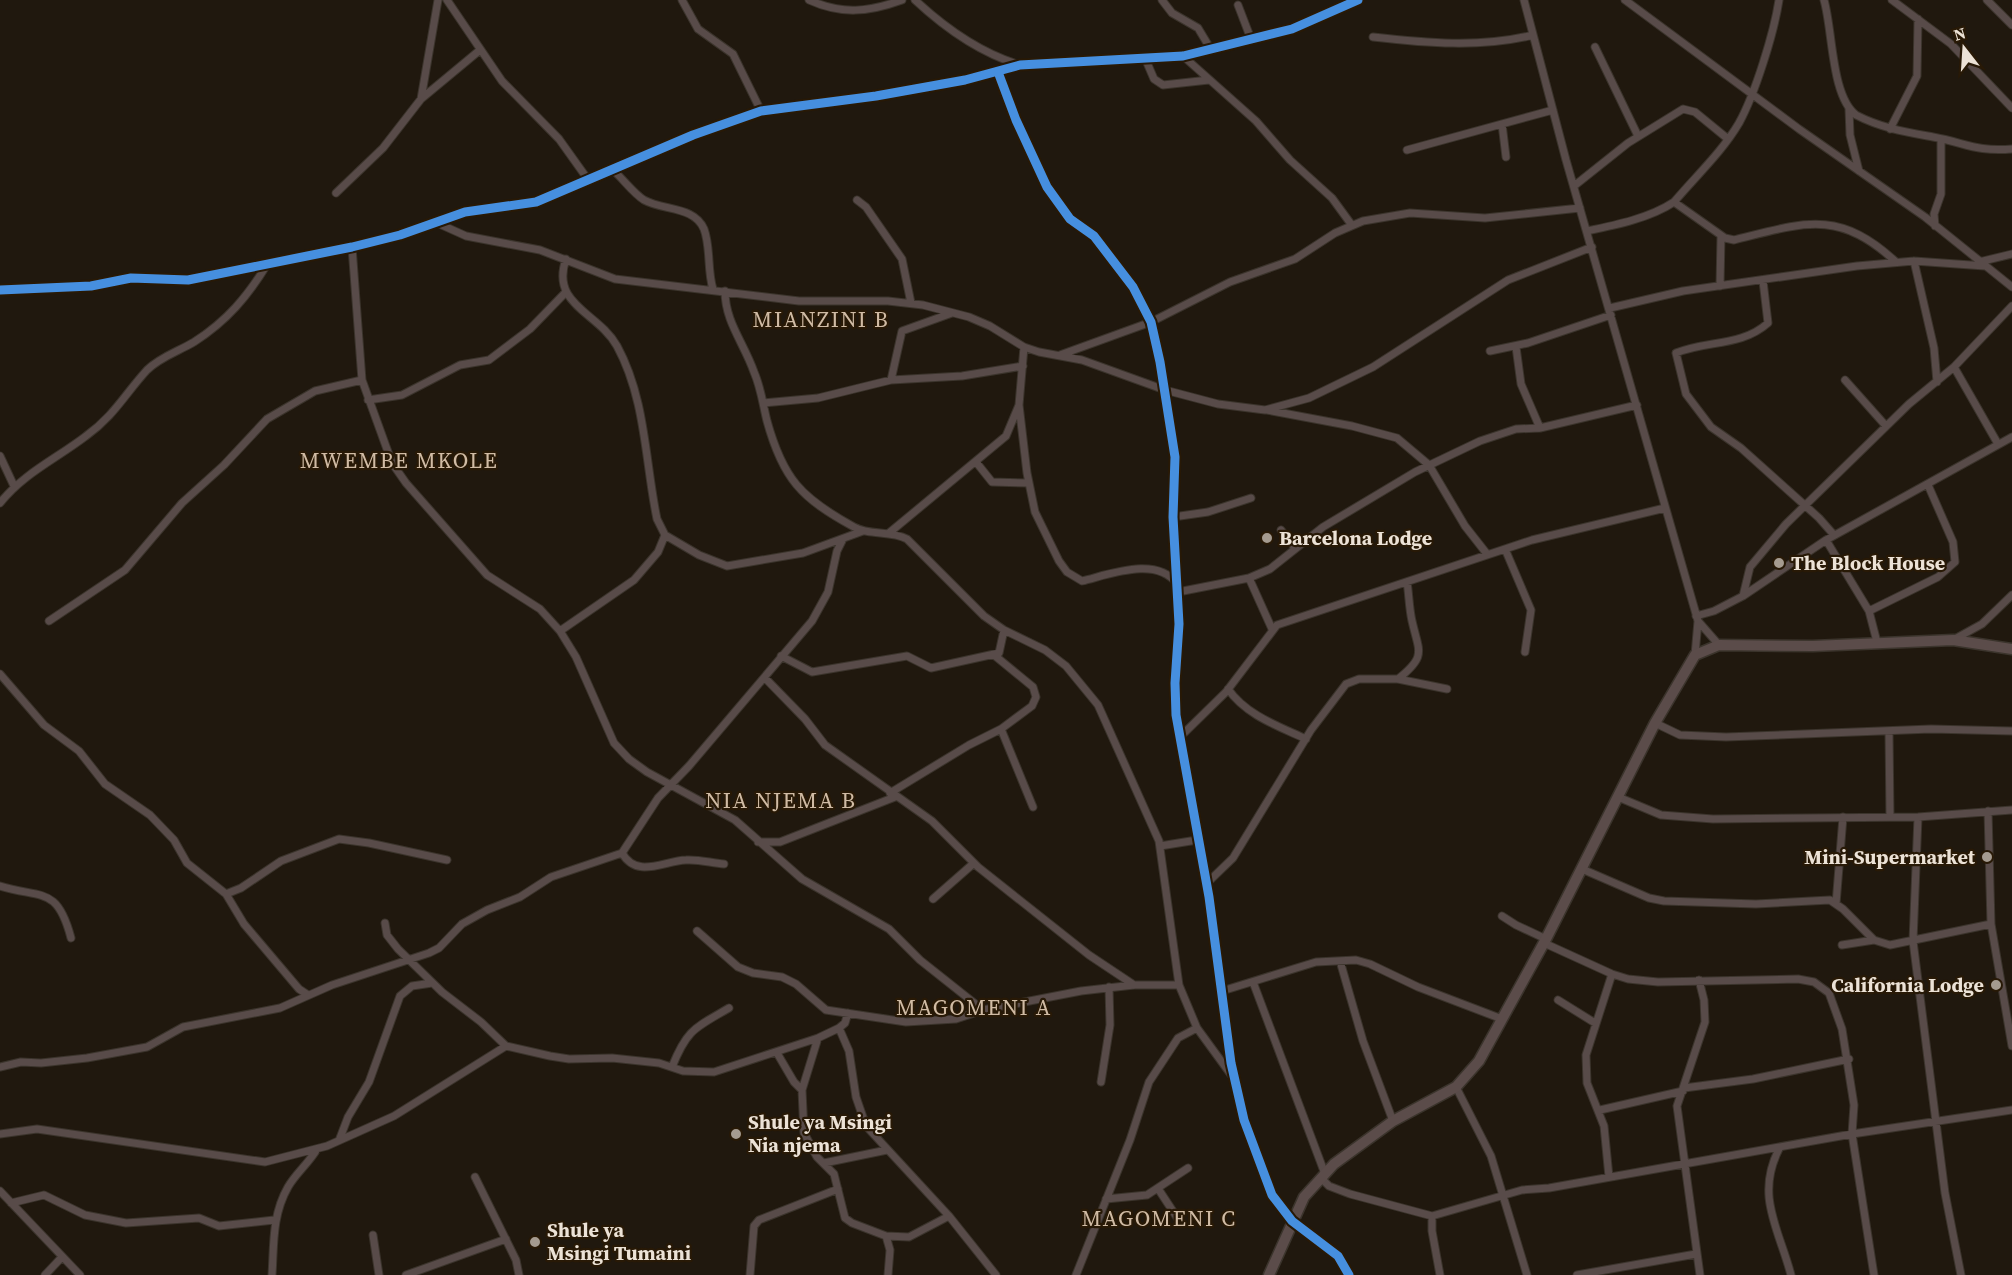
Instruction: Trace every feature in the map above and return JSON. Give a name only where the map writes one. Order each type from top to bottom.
[{"type":"main road","points":[[1269,1275],[1304,1197],[1323,1176],[1359,1143],[1393,1121],[1456,1087],[1479,1061],[1545,941],[1655,723],[1695,654],[1719,645],[1813,646],[1953,640],[2012,649]]},
{"type":"street","points":[[421,99],[438,0]]},
{"type":"street","points":[[447,0],[507,88],[552,131],[588,181]]},
{"type":"street","points":[[682,0],[698,29],[732,54],[760,111]]},
{"type":"street","points":[[809,0],[830,7],[860,11],[878,9],[902,0]]},
{"type":"street","points":[[915,0],[950,29],[984,50],[1020,65]]},
{"type":"street","points":[[1162,0],[1172,13],[1198,28],[1210,48]]},
{"type":"street","points":[[0,290],[91,286],[130,278],[188,280],[352,247],[400,235],[465,212],[536,202],[615,171],[693,135],[760,111],[843,102],[998,72],[1020,65],[1183,56],[1292,29],[1358,0]]},
{"type":"street","points":[[1524,0],[1580,208],[1697,619],[1695,654]]},
{"type":"street","points":[[1625,0],[1922,215],[2012,287]]},
{"type":"street","points":[[1587,231],[1661,210],[1674,201],[1728,139],[1746,109],[1771,39],[1779,0]]},
{"type":"street","points":[[1824,0],[1842,95],[1849,109],[1856,116],[1890,129],[1982,150],[2012,149]]},
{"type":"street","points":[[1892,0],[1958,51],[2012,108]]},
{"type":"street","points":[[1987,0],[2012,25]]},
{"type":"street","points":[[1238,5],[1251,39]]},
{"type":"street","points":[[1890,129],[1917,76],[1918,19]]},
{"type":"street","points":[[1373,37],[1470,43],[1507,41],[1533,35]]},
{"type":"street","points":[[1595,47],[1638,136]]},
{"type":"street","points":[[336,193],[383,148],[421,99],[480,50]]},
{"type":"street","points":[[1183,56],[1256,121],[1290,159],[1317,183],[1352,224]]},
{"type":"street","points":[[1145,58],[1154,79],[1163,85],[1209,80]]},
{"type":"street","points":[[998,72],[1016,120],[1047,187],[1070,219],[1094,236],[1133,287],[1151,322],[1165,390],[1175,457],[1173,517],[1178,588],[1175,700],[1179,737],[1206,884],[1234,1079],[1244,1120],[1264,1180],[1281,1209],[1292,1221],[1338,1256],[1349,1275]]},
{"type":"street","points":[[1574,186],[1638,136],[1683,109],[1695,112],[1728,139]]},
{"type":"street","points":[[1849,109],[1850,135],[1860,172]]},
{"type":"street","points":[[1407,150],[1553,110]]},
{"type":"street","points":[[1502,124],[1506,157]]},
{"type":"street","points":[[1935,226],[1941,194],[1941,140]]},
{"type":"street","points":[[615,171],[641,198],[664,208],[690,213],[698,219],[706,237],[713,289]]},
{"type":"street","points":[[857,200],[866,207],[902,259],[911,303]]},
{"type":"street","points":[[1674,201],[1721,236],[1734,240],[1809,224],[1839,225],[1884,251],[1896,262]]},
{"type":"street","points":[[1922,215],[1938,205]]},
{"type":"street","points":[[1059,355],[1151,322],[1230,282],[1295,259],[1352,224],[1410,213],[1485,218],[1580,208]]},
{"type":"street","points":[[435,222],[466,236],[540,249],[615,279],[800,301],[911,303],[952,313],[990,326],[1024,347],[1082,360],[1165,390],[1218,404],[1352,426],[1397,438],[1428,465],[1465,526],[1488,554]]},
{"type":"street","points":[[1720,286],[1721,236]]},
{"type":"street","points":[[352,247],[362,380],[392,463],[406,483],[487,575],[540,609],[560,631],[576,657],[614,743],[629,759],[670,786],[735,820],[802,879],[889,929],[920,960],[983,1010]]},
{"type":"street","points":[[1265,410],[1309,398],[1373,366],[1508,280],[1592,247]]},
{"type":"street","points":[[1490,351],[1516,346],[1662,295],[1896,262],[1982,264],[2012,254]]},
{"type":"street","points":[[566,259],[560,278],[565,293],[616,344],[628,372],[639,405],[657,519],[665,535],[699,555],[727,567],[786,557],[842,541],[863,531]]},
{"type":"street","points":[[1914,261],[1934,348],[1938,382]]},
{"type":"street","points":[[0,503],[14,486],[102,424],[114,413],[148,369],[216,328],[249,293],[268,263]]},
{"type":"street","points":[[1763,281],[1769,316],[1765,325],[1751,336],[1683,351],[1675,357],[1686,394],[1711,428],[1741,448],[1805,504],[1834,535]]},
{"type":"street","points":[[725,291],[728,316],[755,373],[781,465],[790,479],[814,501],[863,531],[889,533],[907,539],[984,616],[1004,630],[1055,657],[1066,666],[1098,705],[1136,785],[1160,846],[1179,985],[1197,1028],[1234,1079]]},
{"type":"street","points":[[368,400],[402,395],[460,365],[489,360],[531,329],[565,293]]},
{"type":"street","points":[[1743,596],[1750,567],[1756,556],[1805,504],[1909,404],[1954,367],[2012,306]]},
{"type":"street","points":[[891,381],[902,331],[952,313]]},
{"type":"street","points":[[1516,346],[1521,384],[1540,428]]},
{"type":"street","points":[[1024,347],[1019,405],[1029,483],[1035,512],[1059,561],[1074,578],[1082,581],[1150,567],[1170,575],[1178,588]]},
{"type":"street","points":[[763,403],[818,398],[891,381],[962,376],[1023,366]]},
{"type":"street","points":[[1954,367],[1998,444]]},
{"type":"street","points":[[49,621],[124,570],[182,503],[224,465],[267,419],[315,390],[362,380]]},
{"type":"street","points":[[1845,380],[1886,426]]},
{"type":"street","points":[[889,533],[949,481],[1001,442],[1013,422],[1019,405]]},
{"type":"street","points":[[1178,588],[1249,578],[1270,569],[1323,526],[1428,465],[1512,430],[1540,428],[1637,405]]},
{"type":"street","points":[[1697,619],[1743,596],[1834,535],[1928,485],[1998,444],[2012,439]]},
{"type":"street","points":[[0,456],[14,486]]},
{"type":"street","points":[[976,462],[992,482],[1029,483]]},
{"type":"street","points":[[1869,611],[1938,577],[1955,562],[1953,542],[1936,496],[1928,485]]},
{"type":"street","points":[[1173,517],[1208,512],[1251,498]]},
{"type":"street","points":[[1179,737],[1228,689],[1272,629],[1295,618],[1553,534],[1665,508]]},
{"type":"street","points":[[1281,530],[1294,548]]},
{"type":"street","points":[[560,631],[633,580],[658,552],[665,535]]},
{"type":"street","points":[[1826,540],[1869,611],[1877,642]]},
{"type":"street","points":[[0,1067],[21,1062],[42,1063],[87,1058],[147,1047],[183,1027],[280,1008],[308,995],[439,948],[462,924],[487,910],[525,894],[546,879],[622,853],[651,807],[765,678],[820,609],[842,541]]},
{"type":"street","points":[[1505,549],[1531,610],[1525,651]]},
{"type":"street","points":[[1249,578],[1272,629]]},
{"type":"street","points":[[1398,679],[1418,661],[1420,648],[1412,621],[1407,582]]},
{"type":"street","points":[[1953,640],[1982,624],[2012,595]]},
{"type":"street","points":[[1697,619],[1719,645]]},
{"type":"street","points":[[781,656],[812,672],[907,656],[931,668],[994,656],[1002,648],[1004,630]]},
{"type":"street","points":[[758,842],[780,842],[892,795],[969,745],[1001,729],[1032,706],[1035,693],[1029,682],[1011,672],[994,656]]},
{"type":"street","points":[[0,674],[6,684],[44,725],[79,751],[105,784],[150,815],[174,840],[187,863],[226,894],[244,924],[299,989],[308,995]]},
{"type":"street","points":[[765,678],[805,719],[825,745],[892,795],[932,821],[974,863],[1089,955],[1134,985]]},
{"type":"street","points":[[1206,884],[1233,858],[1306,739],[1347,684],[1359,679],[1398,679],[1447,689]]},
{"type":"street","points":[[1228,689],[1239,704],[1306,739]]},
{"type":"street","points":[[1655,723],[1680,735],[1704,737],[1931,729],[2012,731]]},
{"type":"street","points":[[1001,729],[1013,765],[1034,807]]},
{"type":"street","points":[[1889,732],[1890,817]]},
{"type":"street","points":[[1618,797],[1650,812],[1673,817],[1713,819],[1918,817],[2012,810]]},
{"type":"street","points":[[1988,811],[1991,924],[2012,1046]]},
{"type":"street","points":[[1836,904],[1843,817]]},
{"type":"street","points":[[1918,817],[1913,941],[1945,1193],[1961,1275]]},
{"type":"street","points":[[226,894],[241,888],[281,861],[339,839],[447,860]]},
{"type":"street","points":[[1160,846],[1197,840]]},
{"type":"street","points":[[622,853],[630,864],[642,868],[690,860],[724,864]]},
{"type":"street","points":[[933,899],[974,863]]},
{"type":"street","points":[[1582,869],[1649,898],[1664,901],[1756,904],[1798,903],[1822,899],[1836,904],[1874,940],[1890,945],[1991,924]]},
{"type":"street","points":[[0,886],[28,890],[51,901],[62,913],[71,938]]},
{"type":"street","points":[[1502,916],[1612,975],[1646,982],[1788,979],[1814,982],[1829,993],[1835,1004],[1849,1059],[1854,1105],[1852,1134],[1874,1275]]},
{"type":"street","points":[[385,923],[387,935],[432,983],[481,1022],[506,1046],[569,1059],[612,1058],[672,1067],[683,1071],[714,1072],[818,1038],[839,1028],[845,1023],[849,1013]]},
{"type":"street","points":[[697,932],[742,970],[782,977],[796,984],[826,1010],[923,1022],[957,1019],[983,1010],[1109,987],[1179,985]]},
{"type":"street","points":[[1842,945],[1874,940]]},
{"type":"street","points":[[1222,991],[1316,962],[1340,961],[1370,964],[1427,990],[1502,1018]]},
{"type":"street","points":[[1340,961],[1363,1041],[1393,1121]]},
{"type":"street","points":[[1609,1177],[1604,1126],[1600,1110],[1591,1094],[1586,1074],[1586,1055],[1612,975]]},
{"type":"street","points":[[1699,980],[1704,1000],[1705,1022],[1677,1106],[1700,1275]]},
{"type":"street","points":[[1253,982],[1323,1176],[1329,1186],[1350,1194],[1432,1216],[1503,1195],[1779,1149],[1852,1134],[2012,1110]]},
{"type":"street","points":[[340,1138],[348,1117],[369,1082],[400,996],[412,986],[432,983]]},
{"type":"street","points":[[1101,1082],[1110,1025],[1109,987]]},
{"type":"street","points":[[1558,1000],[1595,1023]]},
{"type":"street","points":[[672,1067],[681,1044],[690,1031],[729,1008]]},
{"type":"street","points":[[839,1028],[849,1051],[861,1115],[873,1137],[949,1216],[996,1275]]},
{"type":"street","points":[[1076,1275],[1130,1140],[1149,1082],[1178,1038],[1197,1028]]},
{"type":"street","points":[[818,1038],[802,1090],[804,1133],[809,1146],[834,1174],[845,1218],[886,1236],[909,1237],[949,1216]]},
{"type":"street","points":[[0,1134],[37,1129],[260,1162],[317,1149],[394,1116],[506,1046]]},
{"type":"street","points":[[777,1053],[794,1082],[802,1090]]},
{"type":"street","points":[[1600,1110],[1683,1090],[1753,1079],[1849,1059]]},
{"type":"street","points":[[1456,1087],[1483,1136],[1527,1275]]},
{"type":"street","points":[[272,1275],[274,1220],[289,1184],[308,1165],[317,1149]]},
{"type":"street","points":[[1779,1149],[1769,1172],[1768,1199],[1791,1275]]},
{"type":"street","points":[[824,1163],[887,1150]]},
{"type":"street","points":[[1106,1199],[1140,1198],[1159,1190],[1188,1168]]},
{"type":"street","points":[[475,1177],[506,1239],[519,1275]]},
{"type":"street","points":[[750,1275],[754,1226],[759,1220],[838,1189]]},
{"type":"street","points":[[1159,1190],[1178,1219]]},
{"type":"street","points":[[0,1191],[80,1275]]},
{"type":"street","points":[[11,1203],[44,1195],[85,1215],[126,1223],[199,1218],[219,1226],[274,1220]]},
{"type":"street","points":[[1432,1216],[1432,1231],[1440,1275]]},
{"type":"street","points":[[373,1235],[379,1275]]},
{"type":"street","points":[[886,1236],[890,1250],[888,1275]]},
{"type":"street","points":[[406,1275],[506,1239]]},
{"type":"street","points":[[1577,1275],[1696,1254]]},
{"type":"street","points":[[45,1275],[62,1257]]},
{"type":"cycle path","points":[[0,290],[91,286],[131,278],[188,280],[352,247],[400,235],[465,212],[536,202],[693,135],[761,111],[876,96],[965,80],[1020,65],[1183,56],[1292,29],[1358,0]]},
{"type":"cycle path","points":[[998,72],[1016,120],[1047,187],[1070,219],[1094,236],[1133,287],[1151,322],[1160,362],[1175,457],[1173,517],[1179,624],[1175,683],[1176,715],[1209,897],[1231,1063],[1244,1120],[1272,1195],[1292,1221],[1338,1256],[1349,1275]]},
{"type":"place","name":"Barcelona Lodge","points":[[1267,538]]},
{"type":"place","name":"The Block House","points":[[1779,563]]},
{"type":"place","name":"Mini-Supermarket","points":[[1987,857]]},
{"type":"place","name":"California Lodge","points":[[1996,985]]},
{"type":"place","name":"Shule ya Msingi Nia njema","points":[[736,1134]]},
{"type":"place","name":"Shule ya Msingi Tumaini","points":[[535,1242]]},
{"type":"district","name":"MIANZINI B","points":[[821,319]]},
{"type":"district","name":"MWEMBE MKOLE","points":[[399,460]]},
{"type":"district","name":"NIA NJEMA B","points":[[781,800]]},
{"type":"district","name":"MAGOMENI A","points":[[974,1007]]},
{"type":"district","name":"MAGOMENI C","points":[[1159,1218]]}]
